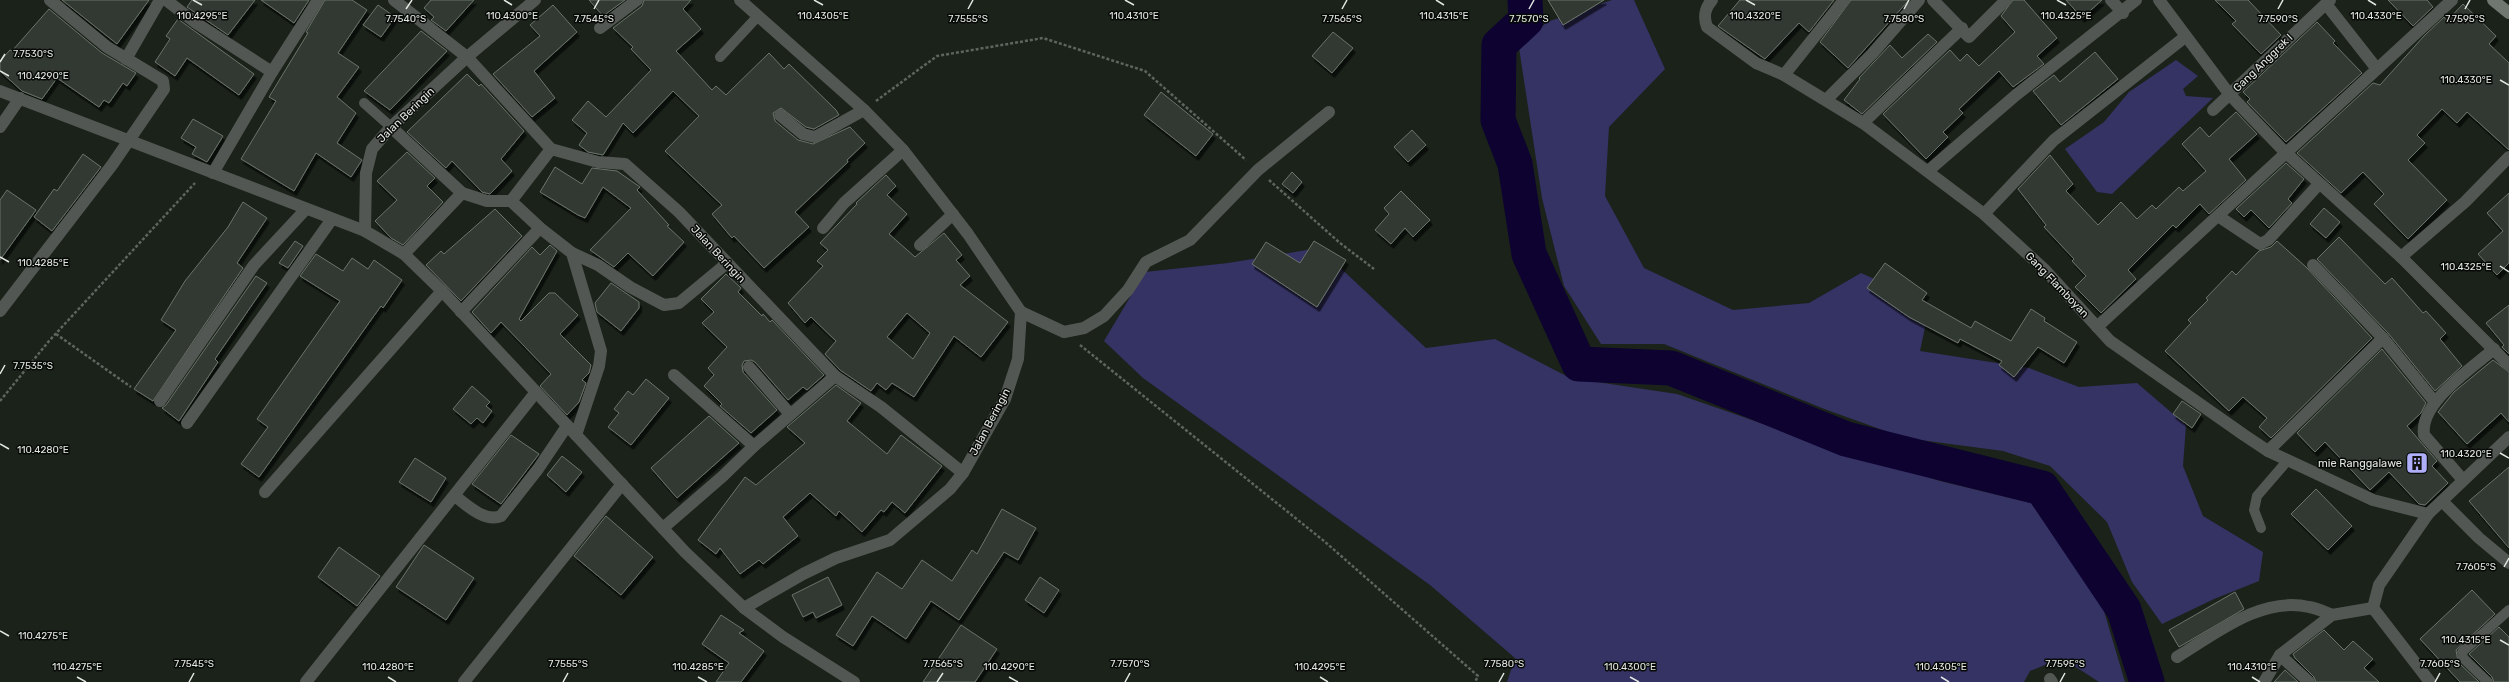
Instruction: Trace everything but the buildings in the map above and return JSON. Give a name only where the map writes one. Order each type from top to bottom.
[{"type":"main road","points":[[2493,0],[2509,13]]},
{"type":"street","points":[[0,311],[129,140],[164,89],[163,81],[126,59],[89,34],[50,0]]},
{"type":"street","points":[[126,59],[160,0]]},
{"type":"street","points":[[166,0],[196,23],[272,72]]},
{"type":"street","points":[[210,172],[318,0]]},
{"type":"street","points":[[394,0],[467,57],[551,149],[511,201]]},
{"type":"street","name":"Jalan Beringin","points":[[365,231],[368,160],[372,149],[391,127],[467,57],[535,0]]},
{"type":"street","points":[[600,28],[637,0]]},
{"type":"street","points":[[740,0],[864,110],[902,150],[953,214],[1021,312],[1064,332],[1084,328],[1104,316],[1128,290],[1146,262],[1190,240],[1258,170],[1329,112]]},
{"type":"street","name":"Gang Flamboyan","points":[[1712,0],[1705,12],[1707,27],[1756,63],[1784,75],[1863,123],[1984,214],[2046,270],[2110,341],[2268,451],[2373,500],[2428,514]]},
{"type":"street","points":[[1784,75],[1844,0]]},
{"type":"street","points":[[1826,100],[1872,54],[1919,0]]},
{"type":"street","points":[[1932,0],[1962,28],[1969,37],[2006,0]]},
{"type":"street","points":[[2111,0],[2122,13]]},
{"type":"street","points":[[1928,172],[2016,95],[2122,13],[2136,0]]},
{"type":"street","points":[[2159,0],[2185,38],[2230,94],[2285,152],[2402,257],[2509,365]]},
{"type":"street","points":[[2097,327],[2285,152],[2378,69],[2452,0]]},
{"type":"street","points":[[2328,2],[2378,69]]},
{"type":"street","name":"Gang Anggrek I","points":[[2213,110],[2328,2]]},
{"type":"street","points":[[1863,123],[1962,28]]},
{"type":"street","points":[[1984,214],[2054,140],[2185,38]]},
{"type":"street","points":[[0,90],[365,231],[404,254],[442,291],[663,528],[744,608],[783,637],[854,682]]},
{"type":"street","points":[[0,127],[20,98]]},
{"type":"street","points":[[780,115],[803,134],[815,137],[864,110]]},
{"type":"street","points":[[391,127],[462,193],[487,201],[511,201],[540,228],[572,253],[598,265],[630,287],[664,305],[679,303],[726,264]]},
{"type":"street","name":"Jalan Beringin","points":[[551,149],[598,162],[625,164],[679,212],[726,264],[835,376],[881,407],[963,473]]},
{"type":"street","points":[[823,228],[844,203],[902,150]]},
{"type":"street","points":[[2402,257],[2465,202],[2509,157]]},
{"type":"street","points":[[2218,216],[2260,244],[2268,240],[2319,184]]},
{"type":"street","points":[[404,254],[462,193]]},
{"type":"street","points":[[160,401],[254,265],[306,209]]},
{"type":"street","points":[[920,245],[953,214]]},
{"type":"street","points":[[188,423],[332,219]]},
{"type":"street","points":[[461,312],[540,228]]},
{"type":"street","points":[[572,253],[601,351],[599,366],[576,435]]},
{"type":"street","points":[[2313,264],[2383,338],[2434,401]]},
{"type":"street","points":[[265,492],[442,291]]},
{"type":"street","name":"Jalan Beringin","points":[[744,608],[830,562],[890,540],[950,489],[963,473],[1005,399],[1018,359],[1021,312]]},
{"type":"street","points":[[2268,451],[2383,338]]},
{"type":"street","points":[[2463,480],[2424,435],[2424,427],[2434,401],[2494,349]]},
{"type":"street","points":[[749,367],[790,414]]},
{"type":"street","points":[[674,375],[754,446]]},
{"type":"street","points":[[663,528],[723,476],[790,414],[835,376]]},
{"type":"street","points":[[306,682],[536,392]]},
{"type":"street","points":[[455,496],[470,508],[490,517],[501,516],[538,468],[567,426]]},
{"type":"street","points":[[2373,608],[2379,584],[2428,514],[2509,437]]},
{"type":"street","points":[[464,682],[622,484]]},
{"type":"street","points":[[2442,501],[2479,538],[2509,563]]},
{"type":"street","points":[[2177,657],[2260,610],[2278,607],[2308,606],[2332,615]]},
{"type":"street","points":[[2264,682],[2280,655],[2332,615],[2373,608]]},
{"type":"street","points":[[2373,608],[2430,682]]},
{"type":"street","points":[[2280,655],[2309,682]]},
{"type":"lane","points":[[720,57],[758,16]]},
{"type":"lane","points":[[364,103],[391,127]]},
{"type":"lane","points":[[2261,528],[2254,510],[2257,496],[2288,460]]},
{"type":"lane","points":[[2488,682],[2463,658],[2462,652],[2509,610]]},
{"type":"path","points":[[864,110],[937,56],[1043,38],[1145,71],[1340,243],[1374,269]]},
{"type":"path","points":[[0,400],[56,334],[210,172]]},
{"type":"path","points":[[1064,332],[1324,541],[1478,676],[1474,682]]},
{"type":"path","points":[[56,334],[131,386]]},
{"type":"shaded area","points":[[1612,0],[1634,0],[1665,69],[1609,127],[1605,196],[1644,268],[1733,310],[1809,303],[1861,273],[1930,304],[1920,351],[2029,368],[2079,387],[2137,383],[2186,425],[2183,466],[2203,516],[2263,552],[2259,581],[2214,599],[2162,624],[2132,582],[2107,522],[2050,466],[2003,451],[1905,438],[1827,410],[1664,344],[1601,344],[1564,286],[1542,198],[1519,48],[1547,22]]},
{"type":"shaded area","points":[[2176,60],[2198,76],[2183,89],[2186,96],[2213,98],[2112,194],[2097,192],[2065,149],[2104,122],[2129,92]]},
{"type":"shaded area","points":[[1319,248],[1426,348],[1495,339],[1570,378],[1677,394],[1804,438],[1940,481],[2031,503],[2101,601],[2125,682],[2099,682],[2062,658],[2030,671],[2024,682],[1507,682],[1515,658],[1430,585],[1143,378],[1104,341],[1145,272],[1228,263]]},
{"type":"waterway","points":[[1525,0],[1526,20],[1499,45],[1498,120],[1515,164],[1529,254],[1579,364],[1671,368],[1846,439],[2042,488],[2124,610],[2147,682]]},
{"type":"place","name":"mie Ranggalawe","points":[[2417,463]]}]
